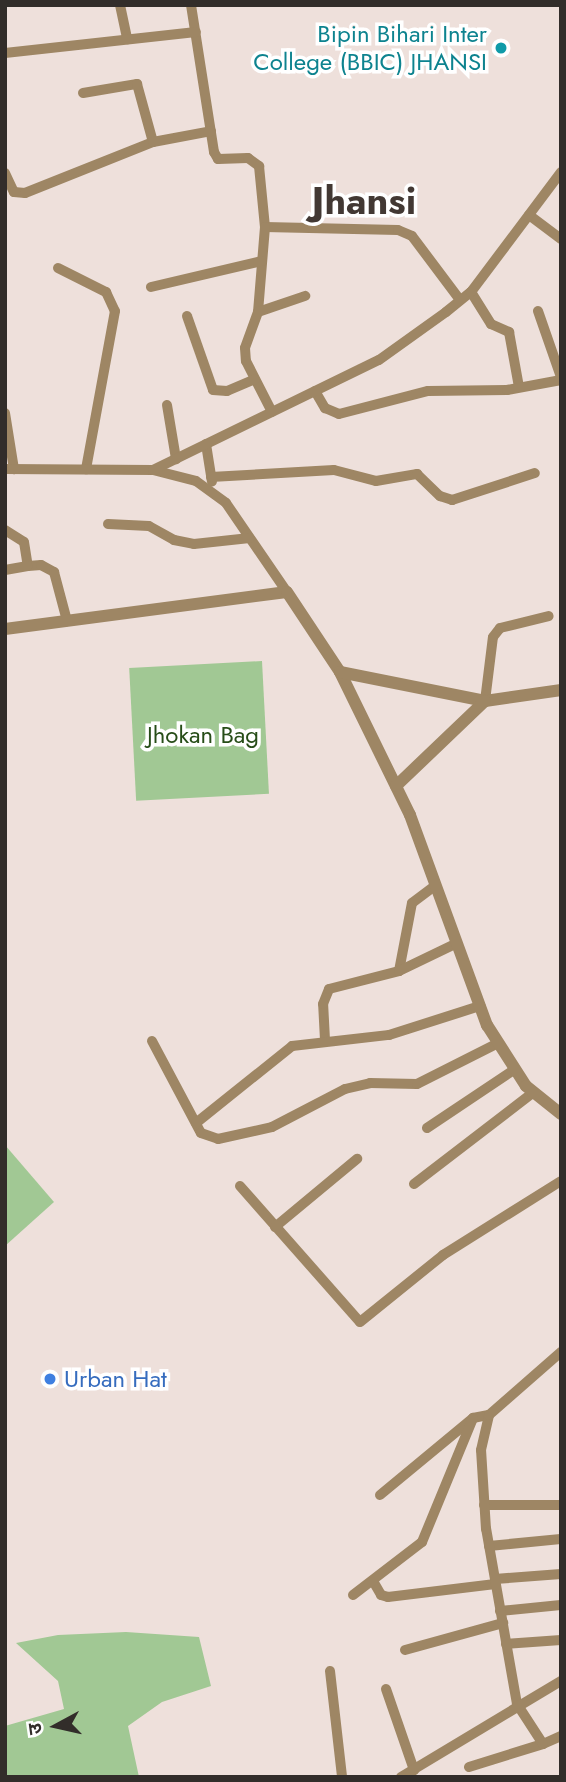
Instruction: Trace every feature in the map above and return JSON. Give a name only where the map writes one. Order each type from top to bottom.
[{"type":"street","points":[[120,5],[127,39]]},
{"type":"street","points":[[191,5],[218,159],[248,158],[259,166],[265,227],[258,312],[245,348],[272,412]]},
{"type":"street","points":[[5,53],[196,32]]},
{"type":"street","points":[[83,93],[137,84],[153,142]]},
{"type":"street","points":[[5,173],[15,192],[25,193],[153,142],[211,131]]},
{"type":"street","points":[[153,470],[379,360],[471,292],[561,172]]},
{"type":"street","points":[[528,215],[561,239]]},
{"type":"street","points":[[265,227],[398,230],[412,236],[460,300]]},
{"type":"street","points":[[151,287],[262,261]]},
{"type":"street","points":[[58,268],[106,292],[115,312],[86,469]]},
{"type":"street","points":[[471,292],[491,324],[509,332],[519,387]]},
{"type":"street","points":[[258,312],[305,296]]},
{"type":"street","points":[[315,391],[325,408],[338,414],[436,390],[519,387],[561,379],[538,311]]},
{"type":"street","points":[[187,316],[213,390],[227,391],[256,379]]},
{"type":"street","points":[[167,405],[176,459]]},
{"type":"street","points":[[5,413],[9,469],[153,470],[213,490]]},
{"type":"street","points":[[206,444],[213,490],[250,538],[340,672],[396,786],[480,1006],[499,1043],[534,1092],[561,1114]]},
{"type":"street","points":[[211,477],[334,470],[376,481],[416,474],[440,496],[452,500],[535,473]]},
{"type":"street","points":[[108,524],[139,523],[194,544],[250,538]]},
{"type":"street","points":[[5,530],[24,542],[28,566]]},
{"type":"street","points":[[5,570],[41,565],[54,572],[67,621]]},
{"type":"street","points":[[5,629],[287,592]]},
{"type":"street","points":[[396,786],[485,701],[493,637],[500,628],[550,617]]},
{"type":"street","points":[[340,672],[485,701],[561,690]]},
{"type":"street","points":[[398,971],[412,903],[436,885]]},
{"type":"street","points":[[325,1040],[323,1004],[329,989],[398,971],[457,943]]},
{"type":"street","points":[[195,1123],[292,1046],[325,1040],[389,1035],[480,1006]]},
{"type":"street","points":[[152,1041],[201,1133],[218,1139],[272,1126],[331,1094],[370,1083],[416,1084],[499,1043]]},
{"type":"street","points":[[427,1128],[515,1069]]},
{"type":"street","points":[[414,1184],[534,1092]]},
{"type":"street","points":[[275,1227],[357,1159]]},
{"type":"street","points":[[240,1186],[360,1322],[453,1248],[561,1181]]},
{"type":"street","points":[[380,1495],[473,1419],[489,1415],[561,1352]]},
{"type":"street","points":[[489,1415],[481,1450],[489,1546],[517,1704],[543,1744]]},
{"type":"street","points":[[353,1595],[422,1542],[473,1419]]},
{"type":"street","points":[[484,1505],[561,1505]]},
{"type":"street","points":[[489,1546],[561,1539]]},
{"type":"street","points":[[373,1581],[380,1595],[388,1597],[561,1574]]},
{"type":"street","points":[[500,1611],[561,1605]]},
{"type":"street","points":[[405,1650],[503,1623]]},
{"type":"street","points":[[506,1644],[561,1640]]},
{"type":"street","points":[[330,1671],[342,1777]]},
{"type":"street","points":[[401,1777],[517,1704],[561,1681]]},
{"type":"street","points":[[386,1689],[414,1770]]},
{"type":"street","points":[[469,1767],[561,1736]]},
{"type":"green space","name":"Jhokan Bag","points":[[262,661],[269,794],[136,801],[129,668]]},
{"type":"green space","points":[[5,1145],[54,1202],[5,1246]]},
{"type":"green space","points":[[126,1632],[199,1637],[211,1686],[162,1702],[128,1726],[139,1777],[5,1777],[5,1726],[64,1709],[58,1681],[16,1643],[58,1635]]},
{"type":"place","name":"Bipin Bihari Inter College (BBIC) JHANSI","points":[[501,48]]},
{"type":"place","name":"Urban Hat","points":[[50,1379]]},
{"type":"district","name":"Jhansi","points":[[364,201]]}]
